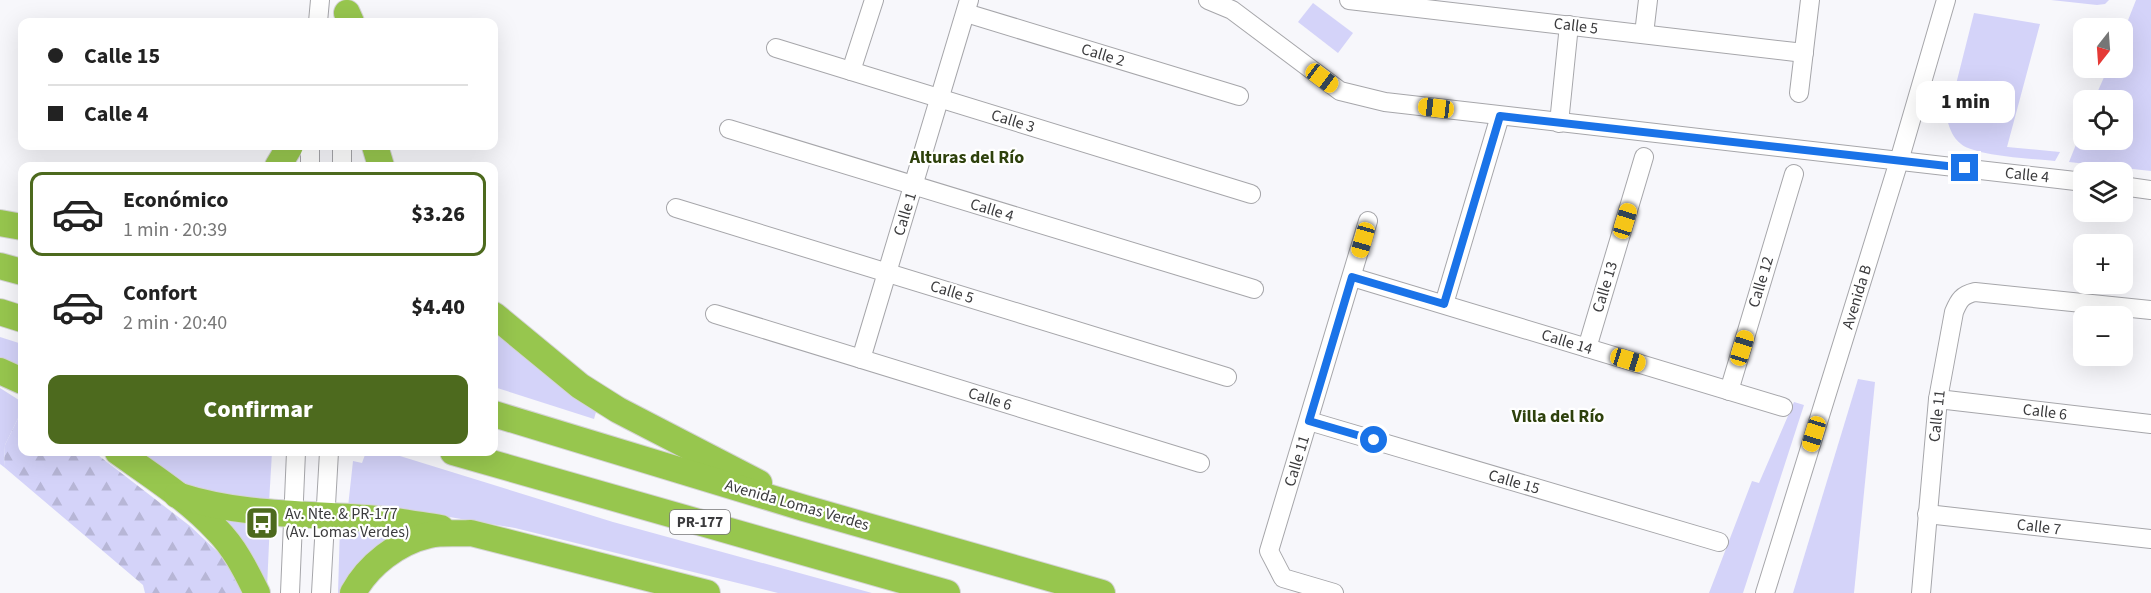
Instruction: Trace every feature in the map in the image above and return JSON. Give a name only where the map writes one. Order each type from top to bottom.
[{"type":"highway","points":[[0,223],[18,226]]},
{"type":"highway","points":[[0,266],[18,272]]},
{"type":"highway","points":[[0,312],[18,318]]},
{"type":"highway","points":[[498,318],[580,386],[618,410],[725,464],[804,508]]},
{"type":"highway","points":[[0,371],[18,379]]},
{"type":"highway","name":"Avenida Lomas Verdes","points":[[498,415],[804,508],[1102,593]]},
{"type":"highway","points":[[123,456],[177,495],[218,531],[246,569],[256,593]]},
{"type":"highway","name":"PR-177","points":[[467,456],[947,593]]},
{"type":"highway","points":[[177,495],[204,504],[232,509],[378,519],[471,533],[707,593]]},
{"type":"highway","points":[[353,593],[370,569],[404,543],[430,535],[471,533]]},
{"type":"street","points":[[318,18],[320,0]]},
{"type":"street","points":[[851,71],[874,0]]},
{"type":"street","points":[[1208,0],[1232,10],[1340,91],[1385,102],[1899,161]]},
{"type":"street","name":"Calle 5","points":[[1349,0],[1485,8],[1569,25],[1804,52]]},
{"type":"street","points":[[1644,34],[1648,0]]},
{"type":"street","points":[[1799,93],[1810,0]]},
{"type":"street","name":"Avenida B","points":[[1765,593],[1899,161],[1946,0]]},
{"type":"street","name":"Calle 2","points":[[968,7],[1239,96]]},
{"type":"street","name":"Calle 1","points":[[861,359],[968,7]]},
{"type":"street","points":[[1559,123],[1569,25]]},
{"type":"street","name":"Calle 3","points":[[776,48],[1251,194]]},
{"type":"street","points":[[1444,304],[1500,116]]},
{"type":"street","name":"Calle 4","points":[[729,129],[1254,289]]},
{"type":"street","name":"Calle 13","points":[[1587,348],[1644,157]]},
{"type":"street","name":"Calle 4","points":[[1899,161],[2073,181]]},
{"type":"street","name":"Calle 12","points":[[1729,391],[1794,174]]},
{"type":"street","points":[[2133,188],[2151,190]]},
{"type":"street","name":"Calle 5","points":[[676,208],[1227,377]]},
{"type":"street","name":"Calle 11","points":[[1334,593],[1283,578],[1269,551],[1368,222]]},
{"type":"street","name":"Calle 14","points":[[1352,277],[1782,407]]},
{"type":"street","name":"Calle 11","points":[[1921,593],[1938,399],[1954,312],[1959,301],[1965,295],[1975,292],[2151,310]]},
{"type":"street","name":"Calle 6","points":[[715,314],[1200,463]]},
{"type":"street","name":"Calle 6","points":[[1938,399],[2151,424]]},
{"type":"street","name":"Calle 15","points":[[1309,421],[1719,542]]},
{"type":"street","points":[[321,593],[329,456]]},
{"type":"street","points":[[290,593],[295,458]]},
{"type":"street","name":"Calle 7","points":[[1927,514],[2151,539]]},
{"type":"green space","points":[[2051,0],[2109,0],[2105,4],[2097,5]]},
{"type":"green space","points":[[2136,0],[2151,0],[2151,171],[2133,169],[2133,162],[2069,162],[2074,150],[2133,150],[2133,90],[2098,90],[2104,78],[2133,78],[2133,18],[2129,18]]},
{"type":"green space","points":[[1313,3],[1353,33],[1338,53],[1298,22]]},
{"type":"green space","points":[[1974,13],[2040,24],[2007,147],[2060,152],[2055,161],[1979,151],[1961,144],[1952,133],[1947,120]]},
{"type":"green space","points":[[498,334],[596,412],[594,419],[498,388]]},
{"type":"green space","points":[[0,337],[18,343],[18,367],[0,358]]},
{"type":"green space","points":[[1858,379],[1875,382],[1854,593],[1793,593]]},
{"type":"green space","points":[[0,388],[18,399],[18,418],[5,445],[4,467],[0,464]]},
{"type":"green space","points":[[1794,402],[1804,405],[1743,593],[1709,593],[1752,481],[1759,483]]},
{"type":"green space","points":[[18,418],[18,456],[99,456],[190,526],[221,555],[242,593],[145,593],[143,585],[4,467],[5,445]]},
{"type":"green space","points":[[144,456],[272,456],[269,503],[207,496]]},
{"type":"green space","points":[[365,456],[400,456],[613,522],[872,593],[778,593],[515,528],[414,511],[348,507],[353,461],[362,463]]},
{"type":"green space","points":[[217,515],[270,521],[267,588]]},
{"type":"green space","points":[[340,526],[415,529],[343,593],[338,593]]},
{"type":"place","name":"Av. Nte. & PR-177 (Av. Lomas Verdes)","points":[[262,523]]},
{"type":"district","name":"Alturas del Río","points":[[967,157]]},
{"type":"district","name":"Villa del Río","points":[[1558,416]]},
{"type":"route","points":[[1374,440],[1309,421],[1352,277],[1444,304],[1500,116],[1965,168]]}]
